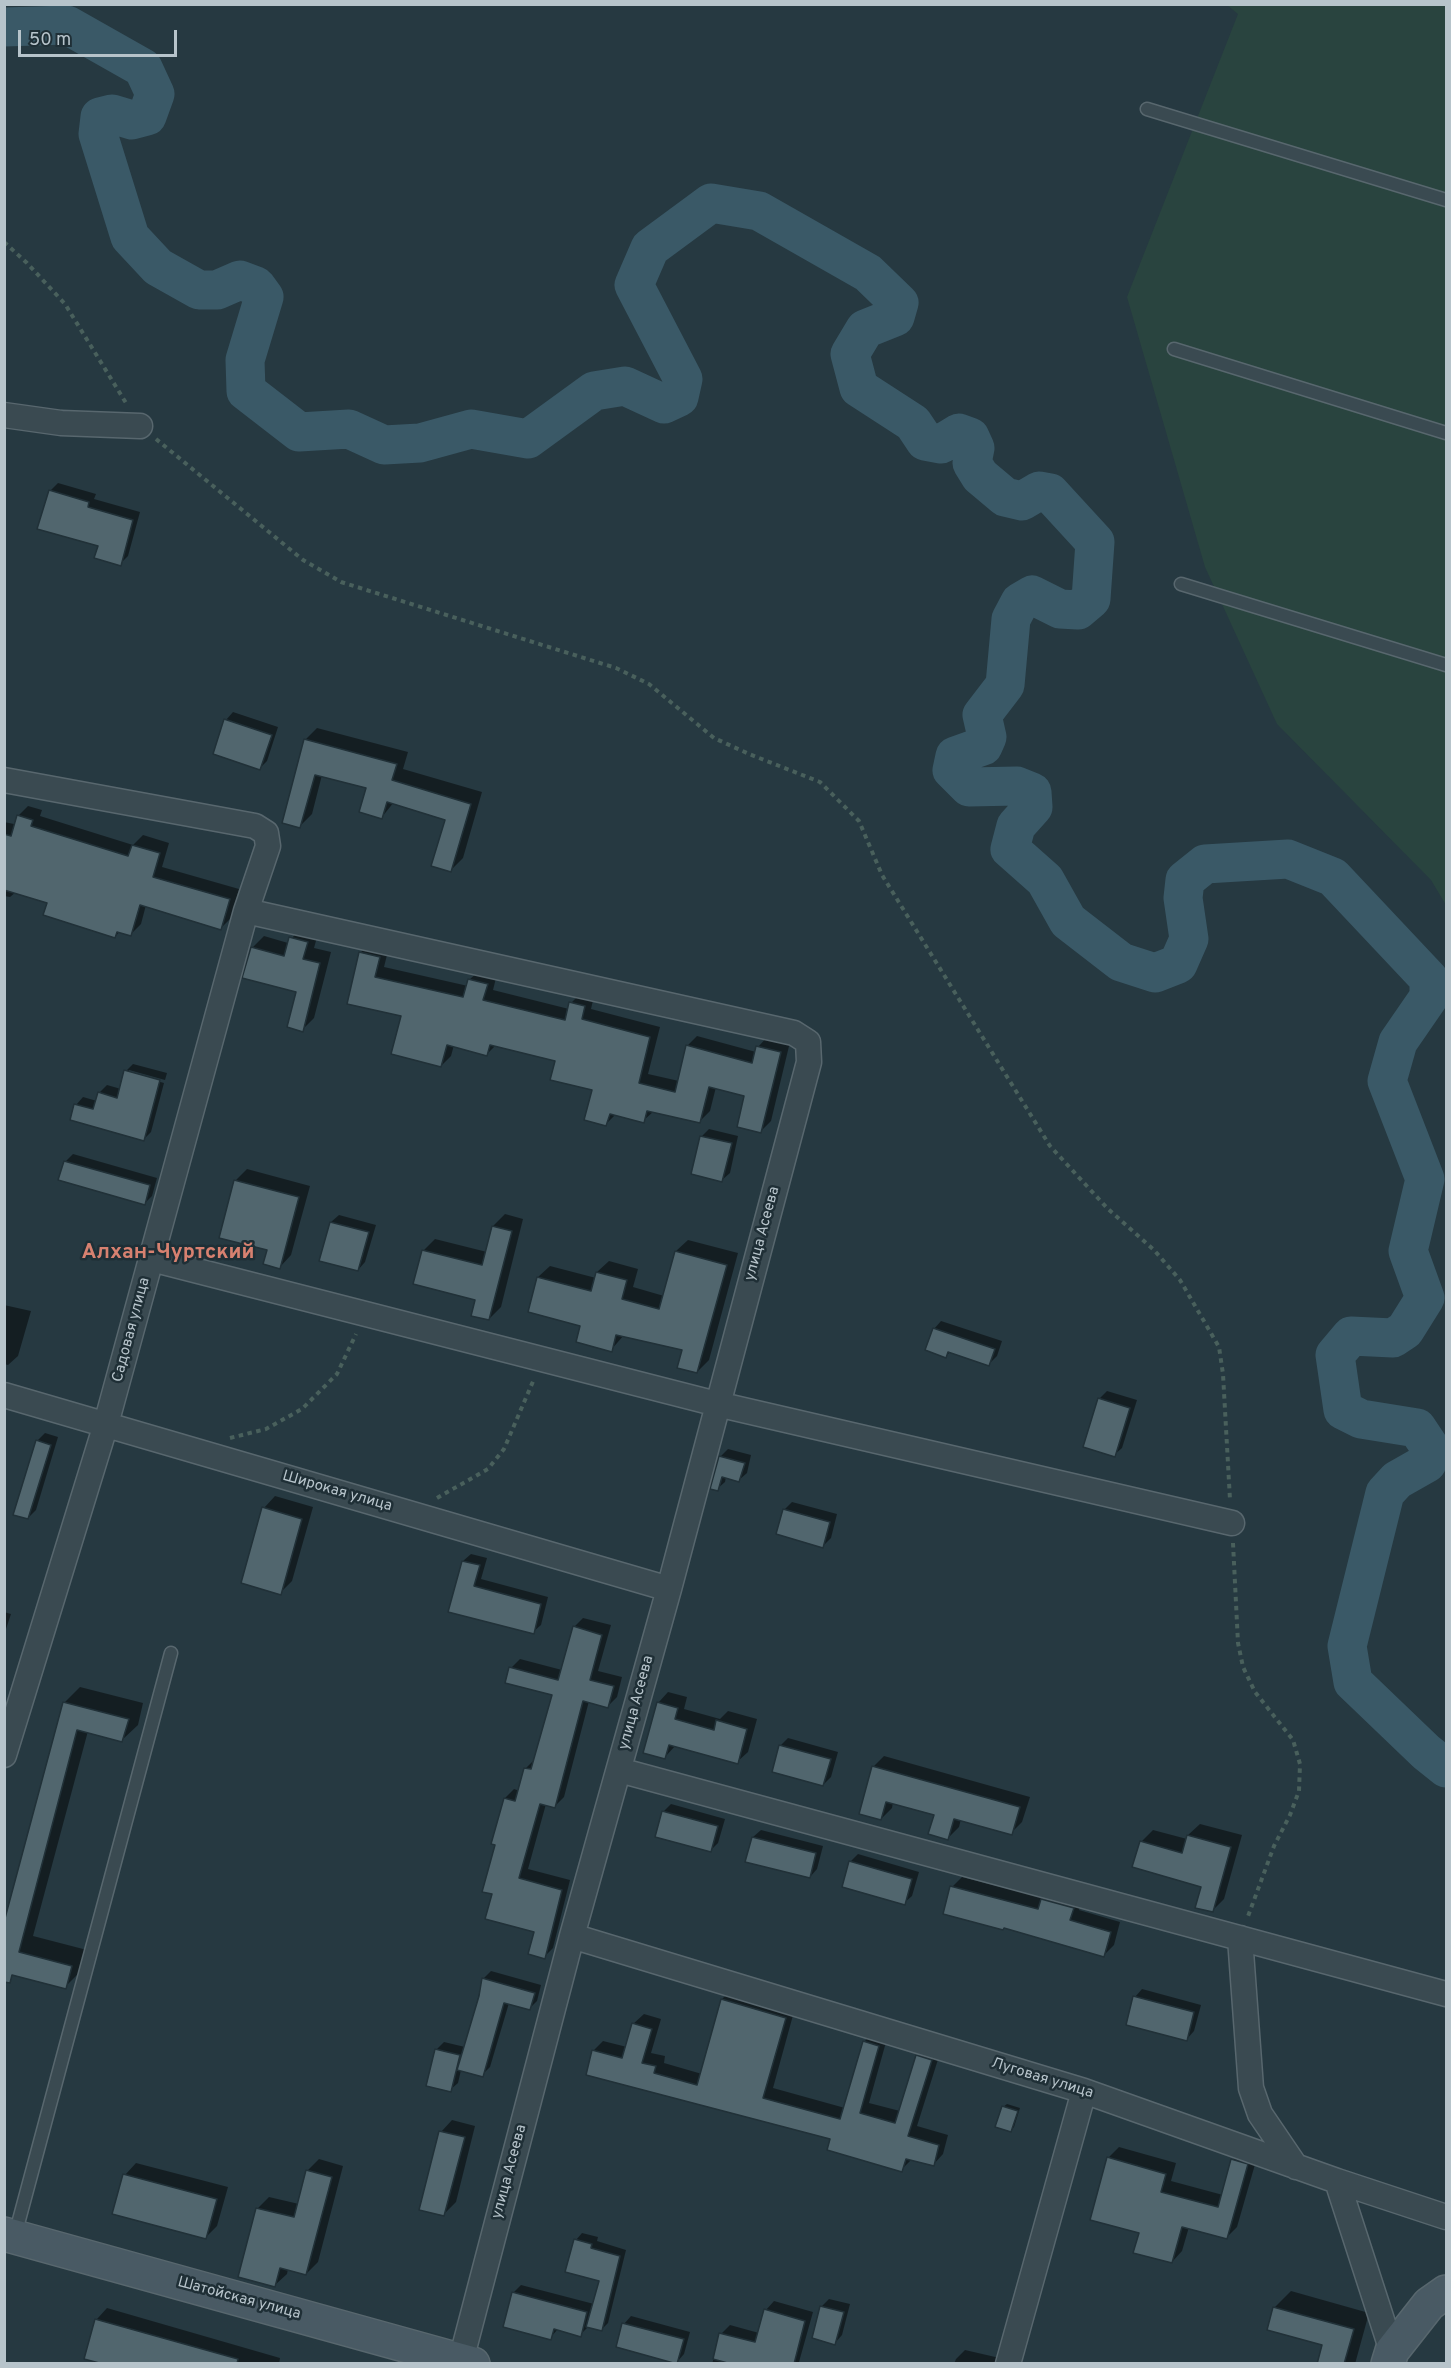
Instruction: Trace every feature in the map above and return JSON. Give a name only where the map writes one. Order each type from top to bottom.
[{"type":"street","points":[[4,415],[61,423],[140,426]]},
{"type":"street","name":"Садовая улица","points":[[4,780],[255,826],[266,833],[268,846],[246,910],[106,1424],[4,1755]]},
{"type":"street","name":"улица Асеева","points":[[246,910],[794,1033],[808,1042],[809,1062],[669,1589],[572,1936],[465,2362]]},
{"type":"street","points":[[151,1259],[717,1404],[1232,1523]]},
{"type":"street","name":"Широкая улица","points":[[4,1395],[669,1589]]},
{"type":"street","points":[[619,1770],[1446,1994]]},
{"type":"street","name":"Луговая улица","points":[[572,1936],[1084,2091],[1296,2167],[1446,2217]]},
{"type":"street","points":[[1240,1938],[1251,2088],[1260,2114],[1296,2167]]},
{"type":"street","points":[[1008,2364],[1084,2091]]},
{"type":"street","points":[[1337,2181],[1390,2357]]},
{"type":"street","name":"Шатойская улица","points":[[9,2235],[465,2362]]},
{"type":"street","points":[[1390,2357],[1441,2302]]},
{"type":"lane","points":[[1147,109],[1446,200]]},
{"type":"lane","points":[[1174,349],[1446,433]]},
{"type":"lane","points":[[1180,584],[1446,665]]},
{"type":"lane","points":[[9,2235],[171,1653]]},
{"type":"path","points":[[4,242],[65,304],[140,426],[303,560],[341,582],[616,668],[649,684],[714,738],[820,782],[859,820],[882,875],[1050,1146],[1108,1209],[1154,1251],[1180,1280],[1219,1347],[1223,1374],[1238,1642],[1243,1667],[1255,1692],[1293,1740],[1300,1764],[1299,1791],[1274,1846],[1240,1938]]},
{"type":"path","points":[[188,1448],[266,1429],[302,1409],[337,1374],[365,1314]]},
{"type":"path","points":[[403,1511],[442,1496],[488,1469],[504,1449],[543,1359]]},
{"type":"green space","points":[[1227,5],[1446,5],[1446,905],[1431,880],[1277,724],[1205,567],[1127,297],[1238,14]]},
{"type":"building","points":[[49,490],[89,502],[88,507],[133,520],[121,566],[94,558],[98,546],[37,529]]},
{"type":"building","points":[[224,719],[272,735],[260,770],[213,754]]},
{"type":"building","points":[[304,739],[397,764],[392,780],[471,804],[451,872],[431,866],[445,820],[387,802],[382,819],[359,812],[366,788],[315,775],[300,828],[282,823]]},
{"type":"building","points":[[17,815],[33,820],[31,826],[128,856],[132,845],[160,853],[153,877],[230,899],[221,930],[140,905],[131,936],[117,932],[115,938],[43,915],[47,903],[4,890],[4,834],[11,836]]},
{"type":"building","points":[[289,937],[308,942],[303,959],[320,963],[303,1032],[287,1027],[296,992],[242,978],[251,947],[284,956]]},
{"type":"building","points":[[359,952],[380,957],[375,977],[463,997],[468,979],[488,984],[483,1000],[565,1020],[569,1002],[585,1006],[582,1019],[650,1037],[639,1083],[675,1092],[686,1045],[752,1063],[756,1046],[781,1052],[761,1133],[737,1127],[744,1096],[709,1087],[700,1123],[647,1111],[644,1123],[610,1114],[606,1126],[584,1120],[592,1090],[550,1080],[555,1061],[490,1045],[487,1056],[447,1045],[441,1067],[391,1054],[401,1016],[347,1004]]},
{"type":"building","points":[[124,1070],[160,1080],[144,1141],[70,1120],[74,1104],[93,1109],[98,1092],[117,1098]]},
{"type":"building","points":[[700,1136],[732,1143],[722,1182],[691,1174]]},
{"type":"building","points":[[64,1161],[150,1185],[145,1205],[58,1180]]},
{"type":"building","points":[[234,1180],[299,1197],[280,1269],[263,1264],[267,1250],[219,1238]]},
{"type":"building","points":[[330,1222],[369,1232],[358,1271],[319,1261]]},
{"type":"building","points":[[492,1226],[512,1231],[489,1320],[471,1316],[475,1300],[413,1284],[422,1250],[482,1265]]},
{"type":"building","points":[[675,1251],[727,1265],[697,1373],[677,1368],[682,1350],[616,1335],[612,1352],[576,1342],[580,1326],[528,1312],[537,1277],[591,1291],[596,1272],[627,1280],[622,1299],[659,1309]]},
{"type":"building","points":[[933,1328],[995,1349],[989,1366],[948,1352],[946,1358],[925,1350]]},
{"type":"building","points":[[1098,1398],[1130,1408],[1115,1457],[1083,1447]]},
{"type":"building","points":[[36,1440],[51,1445],[28,1519],[13,1515]]},
{"type":"building","points":[[719,1456],[745,1463],[739,1482],[722,1477],[718,1491],[710,1489]]},
{"type":"building","points":[[262,1507],[302,1519],[281,1595],[241,1583]]},
{"type":"building","points":[[783,1509],[830,1522],[823,1548],[776,1534]]},
{"type":"building","points":[[462,1561],[480,1565],[474,1586],[541,1604],[534,1634],[448,1612]]},
{"type":"building","points":[[573,1626],[602,1635],[590,1680],[614,1686],[608,1708],[583,1701],[555,1808],[540,1804],[519,1878],[562,1890],[545,1959],[528,1954],[534,1932],[485,1919],[492,1894],[482,1892],[495,1845],[491,1844],[504,1798],[515,1801],[524,1768],[531,1769],[552,1695],[505,1683],[509,1667],[558,1680]]},
{"type":"building","points":[[63,1702],[129,1719],[122,1742],[77,1730],[19,1952],[72,1966],[66,1989],[12,1975],[10,1983],[4,1982],[4,1922]]},
{"type":"building","points":[[657,1702],[678,1708],[675,1719],[714,1730],[716,1720],[747,1729],[738,1764],[669,1745],[665,1759],[643,1753]]},
{"type":"building","points":[[779,1745],[831,1759],[823,1786],[772,1772]]},
{"type":"building","points":[[872,1766],[1020,1807],[1012,1835],[954,1819],[948,1840],[928,1834],[934,1815],[886,1802],[881,1820],[859,1814]]},
{"type":"building","points":[[662,1811],[718,1826],[711,1852],[655,1837]]},
{"type":"building","points":[[1187,1835],[1231,1847],[1213,1912],[1195,1908],[1201,1887],[1132,1867],[1140,1841],[1182,1853]]},
{"type":"building","points":[[752,1837],[816,1853],[810,1878],[745,1862]]},
{"type":"building","points":[[849,1861],[912,1879],[905,1905],[842,1887]]},
{"type":"building","points":[[950,1886],[1038,1909],[1041,1899],[1074,1908],[1070,1920],[1111,1932],[1104,1957],[1004,1928],[1003,1930],[943,1914]]},
{"type":"building","points":[[482,1978],[535,1993],[530,2010],[504,2003],[483,2077],[457,2070],[479,1996]]},
{"type":"building","points":[[1133,1996],[1194,2012],[1187,2041],[1126,2025]]},
{"type":"building","points":[[721,1999],[786,2018],[763,2098],[840,2119],[863,2041],[879,2046],[860,2113],[895,2123],[916,2055],[932,2060],[908,2136],[939,2145],[934,2166],[906,2159],[902,2172],[827,2150],[830,2139],[586,2075],[592,2050],[622,2058],[632,2023],[652,2029],[642,2063],[656,2066],[654,2073],[697,2085]]},
{"type":"building","points":[[435,2049],[460,2055],[451,2092],[426,2086]]},
{"type":"building","points":[[1002,2106],[1018,2111],[1011,2132],[995,2127]]},
{"type":"building","points":[[439,2131],[465,2137],[444,2216],[419,2210]]},
{"type":"building","points":[[1107,2157],[1166,2174],[1161,2192],[1218,2207],[1231,2159],[1248,2164],[1227,2239],[1182,2227],[1172,2263],[1133,2253],[1139,2233],[1090,2220]]},
{"type":"building","points":[[306,2170],[332,2177],[306,2275],[280,2268],[275,2287],[238,2277],[256,2208],[294,2217]]},
{"type":"building","points":[[123,2174],[217,2199],[206,2239],[112,2214]]},
{"type":"building","points":[[574,2239],[592,2244],[591,2248],[620,2256],[602,2331],[586,2327],[599,2281],[565,2272]]},
{"type":"building","points":[[512,2292],[587,2312],[581,2337],[554,2329],[551,2340],[503,2327]]},
{"type":"building","points":[[820,2306],[844,2312],[835,2345],[812,2338]]},
{"type":"building","points":[[1273,2307],[1354,2329],[1344,2364],[1317,2364],[1322,2345],[1267,2330]]},
{"type":"building","points":[[764,2309],[805,2321],[794,2364],[731,2364],[713,2359],[719,2333],[755,2342]]},
{"type":"building","points":[[95,2319],[238,2359],[237,2364],[103,2364],[84,2359]]},
{"type":"building","points":[[622,2323],[684,2339],[677,2364],[616,2347]]},
{"type":"waterway","points":[[4,27],[67,25],[143,68],[155,94],[147,116],[132,120],[112,114],[100,117],[98,134],[130,237],[158,267],[199,290],[217,290],[240,280],[256,286],[264,297],[245,360],[246,391],[299,432],[349,429],[384,445],[420,443],[471,429],[528,439],[594,391],[625,386],[664,404],[679,397],[683,379],[634,285],[650,248],[711,203],[759,211],[868,273],[899,303],[895,317],[865,329],[850,354],[859,388],[913,423],[925,441],[941,444],[959,433],[970,437],[975,448],[972,463],[980,476],[1005,497],[1022,501],[1039,491],[1050,493],[1095,542],[1091,599],[1078,610],[1060,609],[1032,595],[1020,602],[1011,619],[1005,685],[982,715],[987,737],[983,746],[955,756],[952,770],[969,787],[1017,786],[1032,792],[1033,807],[1016,826],[1010,849],[1045,880],[1068,921],[1121,962],[1155,973],[1178,964],[1189,939],[1183,898],[1185,880],[1205,864],[1288,859],[1333,877],[1429,979],[1429,997],[1398,1042],[1387,1081],[1425,1179],[1408,1251],[1425,1298],[1405,1330],[1393,1338],[1351,1336],[1335,1355],[1343,1410],[1361,1419],[1417,1428],[1431,1449],[1427,1463],[1397,1480],[1385,1493],[1347,1646],[1353,1682],[1426,1752],[1446,1768]]},
{"type":"district","name":"Алхан-Чуртский","points":[[168,1254]]}]
